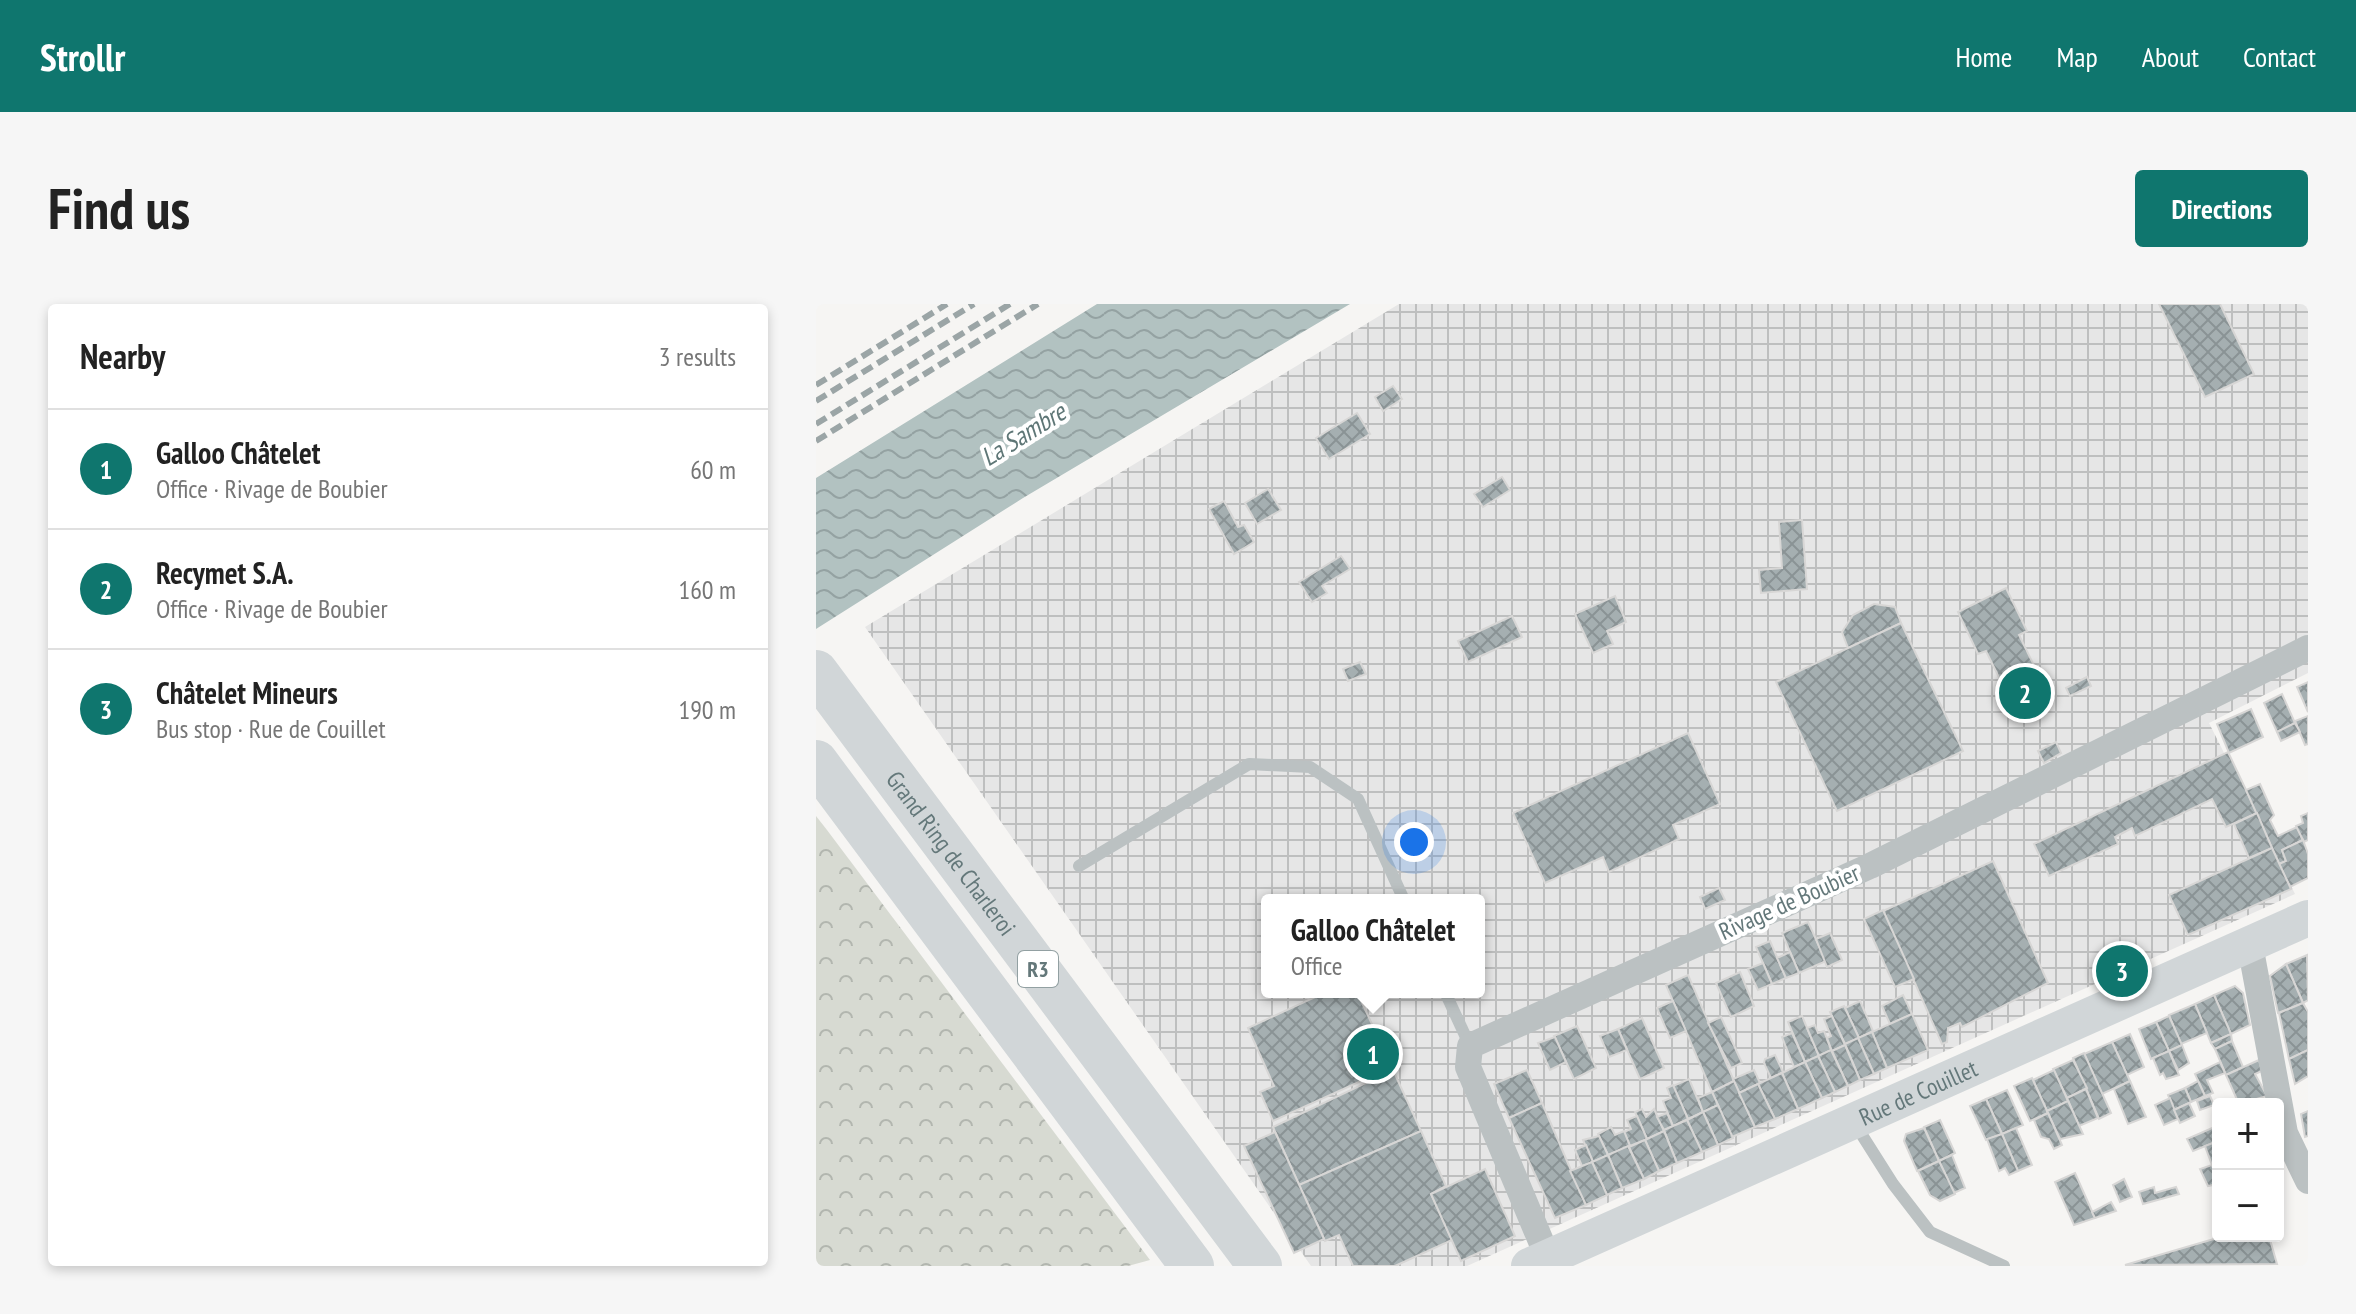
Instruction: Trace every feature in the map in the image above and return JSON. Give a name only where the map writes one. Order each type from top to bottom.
[{"type":"highway","name":"Grand Ring de Charleroi","points":[[816,672],[1260,1266]]},
{"type":"highway","name":"R3","points":[[816,762],[1192,1266]]},
{"type":"main road","name":"Rue de Couillet","points":[[1538,1262],[1851,1119],[2308,918]]},
{"type":"street","name":"Rivage de Boubier","points":[[1470,1046],[1870,866],[2308,648]]},
{"type":"street","points":[[2250,945],[2285,1133],[2308,1181]]},
{"type":"street","points":[[1470,1046],[1468,1067],[1538,1262]]},
{"type":"lane","points":[[1079,866],[1249,764],[1310,767],[1358,799],[1401,894]]},
{"type":"lane","points":[[1448,998],[1470,1046]]},
{"type":"lane","points":[[1851,1119],[1893,1184],[1930,1232],[2004,1266]]},
{"type":"shaded area","points":[[1399,304],[2308,304],[2308,673],[2209,723],[2295,894],[1467,1266],[1311,1266],[865,627]]},
{"type":"green space","points":[[816,816],[1150,1260],[1128,1266],[816,1266]]},
{"type":"water","name":"La Sambre","points":[[1097,304],[1350,304],[1023,498],[816,629],[816,478]]},
{"type":"building","points":[[2159,304],[2220,304],[2254,374],[2205,397]]},
{"type":"building","points":[[1393,386],[1402,399],[1383,411],[1375,397]]},
{"type":"building","points":[[1357,413],[1370,434],[1329,459],[1316,438]]},
{"type":"building","points":[[1502,477],[1510,490],[1483,507],[1474,494]]},
{"type":"building","points":[[1268,489],[1281,510],[1257,524],[1245,503]]},
{"type":"building","points":[[1224,501],[1238,527],[1244,525],[1254,542],[1234,554],[1209,509]]},
{"type":"building","points":[[1802,520],[1807,589],[1761,593],[1759,570],[1782,568],[1779,522]]},
{"type":"building","points":[[1341,556],[1350,569],[1322,586],[1327,593],[1312,602],[1299,582]]},
{"type":"building","points":[[2006,588],[2027,631],[2019,635],[2046,690],[2013,706],[1986,651],[1978,654],[1958,612]]},
{"type":"building","points":[[1615,596],[1626,622],[1607,631],[1613,644],[1593,653],[1575,614]]},
{"type":"building","points":[[1874,604],[1895,607],[1901,623],[1848,648],[1842,632],[1853,615]]},
{"type":"building","points":[[1512,616],[1522,637],[1468,662],[1458,641]]},
{"type":"building","points":[[1901,623],[1963,751],[1837,811],[1776,682]]},
{"type":"building","points":[[1360,662],[1366,674],[1348,681],[1343,669]]},
{"type":"building","points":[[2087,677],[2091,686],[2070,696],[2066,688]]},
{"type":"building","points":[[2308,682],[2308,712],[2297,687]]},
{"type":"building","points":[[2282,694],[2295,723],[2277,732],[2264,703]]},
{"type":"building","points":[[2251,709],[2263,737],[2229,753],[2217,724]]},
{"type":"building","points":[[2308,716],[2308,744],[2305,745],[2295,721]]},
{"type":"building","points":[[2295,723],[2300,732],[2281,741],[2277,732]]},
{"type":"building","points":[[1688,733],[1720,804],[1673,825],[1679,839],[1609,872],[1603,857],[1545,883],[1513,813]]},
{"type":"building","points":[[2056,742],[2061,753],[2044,763],[2038,751]]},
{"type":"building","points":[[2228,752],[2257,813],[2226,827],[2212,799],[2135,836],[2132,828],[2115,837],[2118,844],[2049,876],[2034,844]]},
{"type":"building","points":[[2260,784],[2274,815],[2270,820],[2278,836],[2297,827],[2303,840],[2282,850],[2286,861],[2279,864],[2246,790]]},
{"type":"building","points":[[2257,813],[2272,848],[2249,858],[2234,824]]},
{"type":"building","points":[[2308,813],[2308,840],[2304,842],[2296,826],[2303,823],[2301,816]]},
{"type":"building","points":[[2303,840],[2308,854],[2308,878],[2290,887],[2279,864],[2286,861],[2282,850]]},
{"type":"building","points":[[2272,848],[2291,889],[2188,935],[2169,895]]},
{"type":"building","points":[[1993,861],[2048,983],[1962,1027],[1960,1023],[1948,1028],[1947,1042],[1942,1044],[1883,911]]},
{"type":"building","points":[[1719,888],[1725,900],[1705,909],[1700,897]]},
{"type":"building","points":[[1883,910],[1914,979],[1895,987],[1864,919]]},
{"type":"building","points":[[1808,922],[1826,961],[1799,973],[1782,933]]},
{"type":"building","points":[[1830,933],[1842,960],[1827,967],[1816,939]]},
{"type":"building","points":[[1770,941],[1786,978],[1772,984],[1756,947]]},
{"type":"building","points":[[1790,952],[1799,973],[1786,978],[1777,958]]},
{"type":"building","points":[[2307,955],[2308,1000],[2303,1003],[2286,964]]},
{"type":"building","points":[[1763,963],[1772,984],[1758,990],[1748,969]]},
{"type":"building","points":[[2286,964],[2303,1003],[2278,1013],[2270,976]]},
{"type":"building","points":[[1740,972],[1754,1006],[1731,1017],[1716,983]]},
{"type":"building","points":[[1688,975],[1734,1081],[1712,1092],[1666,985]]},
{"type":"building","points":[[2235,986],[2243,993],[2250,1025],[2231,1034],[2214,995]]},
{"type":"building","points":[[1903,995],[1912,1014],[1890,1024],[1882,1006]]},
{"type":"building","points":[[2214,995],[2231,1034],[2211,1043],[2195,1004]]},
{"type":"building","points":[[1313,998],[1360,998],[1392,1067],[1273,1121],[1260,1092],[1274,1086],[1248,1028]]},
{"type":"building","points":[[1673,1001],[1686,1031],[1670,1038],[1657,1008]]},
{"type":"building","points":[[1860,1001],[1873,1031],[1859,1038],[1845,1008]]},
{"type":"building","points":[[2303,1003],[2308,1012],[2308,1050],[2289,1059],[2279,1013]]},
{"type":"building","points":[[2195,1004],[2207,1033],[2181,1044],[2169,1015]]},
{"type":"building","points":[[1844,1006],[1859,1038],[1845,1044],[1830,1012]]},
{"type":"building","points":[[1912,1014],[1928,1050],[1887,1068],[1872,1032]]},
{"type":"building","points":[[1802,1016],[1819,1056],[1805,1062],[1788,1022]]},
{"type":"building","points":[[1832,1016],[1845,1045],[1832,1051],[1827,1038],[1831,1036],[1824,1019]]},
{"type":"building","points":[[2169,1016],[2182,1045],[2169,1051],[2156,1022]]},
{"type":"building","points":[[1721,1017],[1742,1063],[1731,1068],[1708,1023]]},
{"type":"building","points":[[1642,1018],[1664,1068],[1640,1079],[1618,1029]]},
{"type":"building","points":[[2156,1022],[2169,1051],[2151,1059],[2139,1029]]},
{"type":"building","points":[[1815,1025],[1818,1033],[1824,1031],[1831,1050],[1819,1056],[1807,1028]]},
{"type":"building","points":[[1577,1026],[1596,1068],[1574,1079],[1554,1036]]},
{"type":"building","points":[[1618,1029],[1627,1050],[1609,1057],[1600,1036]]},
{"type":"building","points":[[1872,1032],[1887,1068],[1874,1074],[1858,1038]]},
{"type":"building","points":[[1792,1033],[1805,1062],[1794,1067],[1782,1037]]},
{"type":"building","points":[[2130,1034],[2144,1067],[2127,1075],[2112,1042]]},
{"type":"building","points":[[2231,1034],[2232,1041],[2215,1049],[2211,1043]]},
{"type":"building","points":[[1555,1037],[1566,1062],[1550,1070],[1538,1043]]},
{"type":"building","points":[[1858,1038],[1874,1074],[1860,1080],[1845,1044]]},
{"type":"building","points":[[2232,1041],[2243,1067],[2226,1075],[2215,1049]]},
{"type":"building","points":[[2112,1042],[2130,1081],[2102,1094],[2084,1054]]},
{"type":"building","points":[[1845,1045],[1860,1080],[1848,1086],[1832,1051]]},
{"type":"building","points":[[2182,1045],[2189,1063],[2178,1070],[2169,1051]]},
{"type":"building","points":[[1831,1050],[1848,1086],[1835,1092],[1818,1056]]},
{"type":"building","points":[[2308,1050],[2308,1076],[2295,1084],[2289,1059]]},
{"type":"building","points":[[2169,1051],[2179,1075],[2166,1079],[2163,1073],[2160,1075],[2153,1058]]},
{"type":"building","points":[[2084,1053],[2111,1113],[2099,1119],[2073,1058]]},
{"type":"building","points":[[1775,1055],[1783,1072],[1771,1078],[1764,1063],[1765,1059]]},
{"type":"building","points":[[1818,1056],[1835,1092],[1822,1098],[1805,1062]]},
{"type":"building","points":[[2073,1060],[2087,1088],[2067,1098],[2053,1069]]},
{"type":"building","points":[[2259,1060],[2262,1071],[2255,1074],[2267,1096],[2236,1098],[2226,1075]]},
{"type":"building","points":[[1805,1062],[1822,1098],[1798,1109],[1782,1073]]},
{"type":"building","points":[[2220,1062],[2225,1073],[2207,1080],[2213,1093],[2205,1096],[2195,1074]]},
{"type":"building","points":[[1393,1070],[1421,1131],[1299,1185],[1273,1127]]},
{"type":"building","points":[[1527,1070],[1542,1103],[1509,1118],[1494,1084]]},
{"type":"building","points":[[1754,1070],[1760,1083],[1739,1093],[1733,1079]]},
{"type":"building","points":[[2054,1070],[2068,1101],[2047,1111],[2033,1080]]},
{"type":"building","points":[[1782,1073],[1798,1109],[1775,1119],[1758,1084]]},
{"type":"building","points":[[2032,1078],[2048,1113],[2030,1121],[2014,1086]]},
{"type":"building","points":[[1689,1079],[1703,1112],[1688,1119],[1673,1086]]},
{"type":"building","points":[[1734,1081],[1755,1127],[1732,1137],[1712,1092]]},
{"type":"building","points":[[2130,1081],[2146,1117],[2128,1124],[2114,1089]]},
{"type":"building","points":[[2198,1081],[2205,1096],[2191,1102],[2185,1088]]},
{"type":"building","points":[[1758,1084],[1775,1119],[1755,1127],[1739,1093]]},
{"type":"building","points":[[1673,1085],[1688,1119],[1673,1126],[1663,1101],[1671,1098],[1667,1088]]},
{"type":"building","points":[[2185,1088],[2191,1102],[2174,1110],[2168,1095]]},
{"type":"building","points":[[2086,1089],[2098,1118],[2079,1126],[2067,1098]]},
{"type":"building","points":[[2007,1090],[2023,1125],[2002,1134],[1986,1099]]},
{"type":"building","points":[[1712,1092],[1718,1105],[1703,1112],[1698,1098]]},
{"type":"building","points":[[2210,1096],[2212,1106],[2200,1110],[2197,1101]]},
{"type":"building","points":[[2170,1098],[2178,1119],[2164,1125],[2155,1105]]},
{"type":"building","points":[[1986,1099],[2002,1134],[1986,1140],[1970,1106]]},
{"type":"building","points":[[2068,1101],[2083,1134],[2060,1139],[2047,1111]]},
{"type":"building","points":[[1542,1103],[1586,1205],[1555,1218],[1509,1118]]},
{"type":"building","points":[[2189,1103],[2195,1116],[2180,1123],[2174,1110]]},
{"type":"building","points":[[1718,1105],[1733,1138],[1718,1145],[1703,1112]]},
{"type":"building","points":[[1642,1109],[1646,1117],[1654,1109],[1664,1131],[1647,1139],[1635,1112]]},
{"type":"building","points":[[2308,1111],[2308,1136],[2305,1137],[2301,1114]]},
{"type":"building","points":[[1703,1112],[1718,1145],[1702,1152],[1687,1120]]},
{"type":"building","points":[[1667,1113],[1673,1126],[1664,1130],[1657,1117]]},
{"type":"building","points":[[2048,1113],[2062,1145],[2054,1149],[2049,1139],[2041,1137],[2034,1120]]},
{"type":"building","points":[[1637,1116],[1647,1139],[1630,1146],[1624,1132],[1631,1129],[1627,1120]]},
{"type":"building","points":[[1687,1120],[1702,1152],[1677,1163],[1664,1130]]},
{"type":"building","points":[[1940,1120],[1955,1153],[1939,1161],[1924,1127]]},
{"type":"building","points":[[1611,1127],[1615,1135],[1624,1131],[1630,1146],[1608,1155],[1598,1134]]},
{"type":"building","points":[[1924,1128],[1939,1161],[1917,1171],[1904,1141],[1906,1134]]},
{"type":"building","points":[[2016,1128],[2032,1165],[2018,1171],[2002,1134]]},
{"type":"building","points":[[2212,1128],[2212,1143],[2193,1151],[2187,1139]]},
{"type":"building","points":[[1421,1131],[1446,1186],[1431,1194],[1452,1240],[1395,1266],[1353,1266],[1339,1235],[1325,1241],[1299,1185]]},
{"type":"building","points":[[1664,1131],[1677,1163],[1659,1171],[1645,1140]]},
{"type":"building","points":[[1275,1132],[1324,1239],[1294,1253],[1244,1146]]},
{"type":"building","points":[[2002,1134],[2018,1171],[2009,1175],[2005,1168],[1999,1171],[1987,1139]]},
{"type":"building","points":[[1599,1136],[1608,1155],[1593,1162],[1583,1140]]},
{"type":"building","points":[[1645,1140],[1659,1171],[1644,1179],[1629,1147]]},
{"type":"building","points":[[2212,1143],[2212,1165],[2205,1146]]},
{"type":"building","points":[[1586,1145],[1593,1162],[1582,1166],[1575,1150]]},
{"type":"building","points":[[1628,1146],[1644,1179],[1622,1188],[1608,1155]]},
{"type":"building","points":[[1608,1155],[1622,1188],[1607,1195],[1592,1162]]},
{"type":"building","points":[[1952,1155],[1965,1188],[1954,1193],[1939,1161]]},
{"type":"building","points":[[1939,1161],[1955,1194],[1940,1201],[1930,1195],[1918,1171]]},
{"type":"building","points":[[1592,1162],[1607,1195],[1586,1205],[1570,1171]]},
{"type":"building","points":[[2212,1165],[2212,1185],[2208,1186],[2200,1169]]},
{"type":"building","points":[[1485,1169],[1515,1236],[1461,1261],[1431,1194]]},
{"type":"building","points":[[2075,1173],[2095,1218],[2074,1225],[2055,1182]]},
{"type":"building","points":[[2124,1179],[2132,1197],[2120,1202],[2113,1185]]},
{"type":"building","points":[[2154,1187],[2155,1193],[2176,1187],[2179,1194],[2143,1204],[2139,1192]]},
{"type":"building","points":[[2111,1202],[2116,1211],[2095,1218],[2092,1212]]},
{"type":"building","points":[[2212,1240],[2212,1242],[2271,1242],[2277,1264],[2125,1265]]},
{"type":"railway","points":[[816,385],[947,304]]},
{"type":"railway","points":[[816,401],[974,304]]},
{"type":"railway","points":[[816,424],[1010,304]]},
{"type":"railway","points":[[816,441],[1038,304]]},
{"type":"place","name":"Recymet S.A.","points":[[2025,693]]},
{"type":"place","name":"Châtelet Mineurs","points":[[2122,971]]},
{"type":"place","name":"Galloo Châtelet","points":[[1373,1054]]}]
